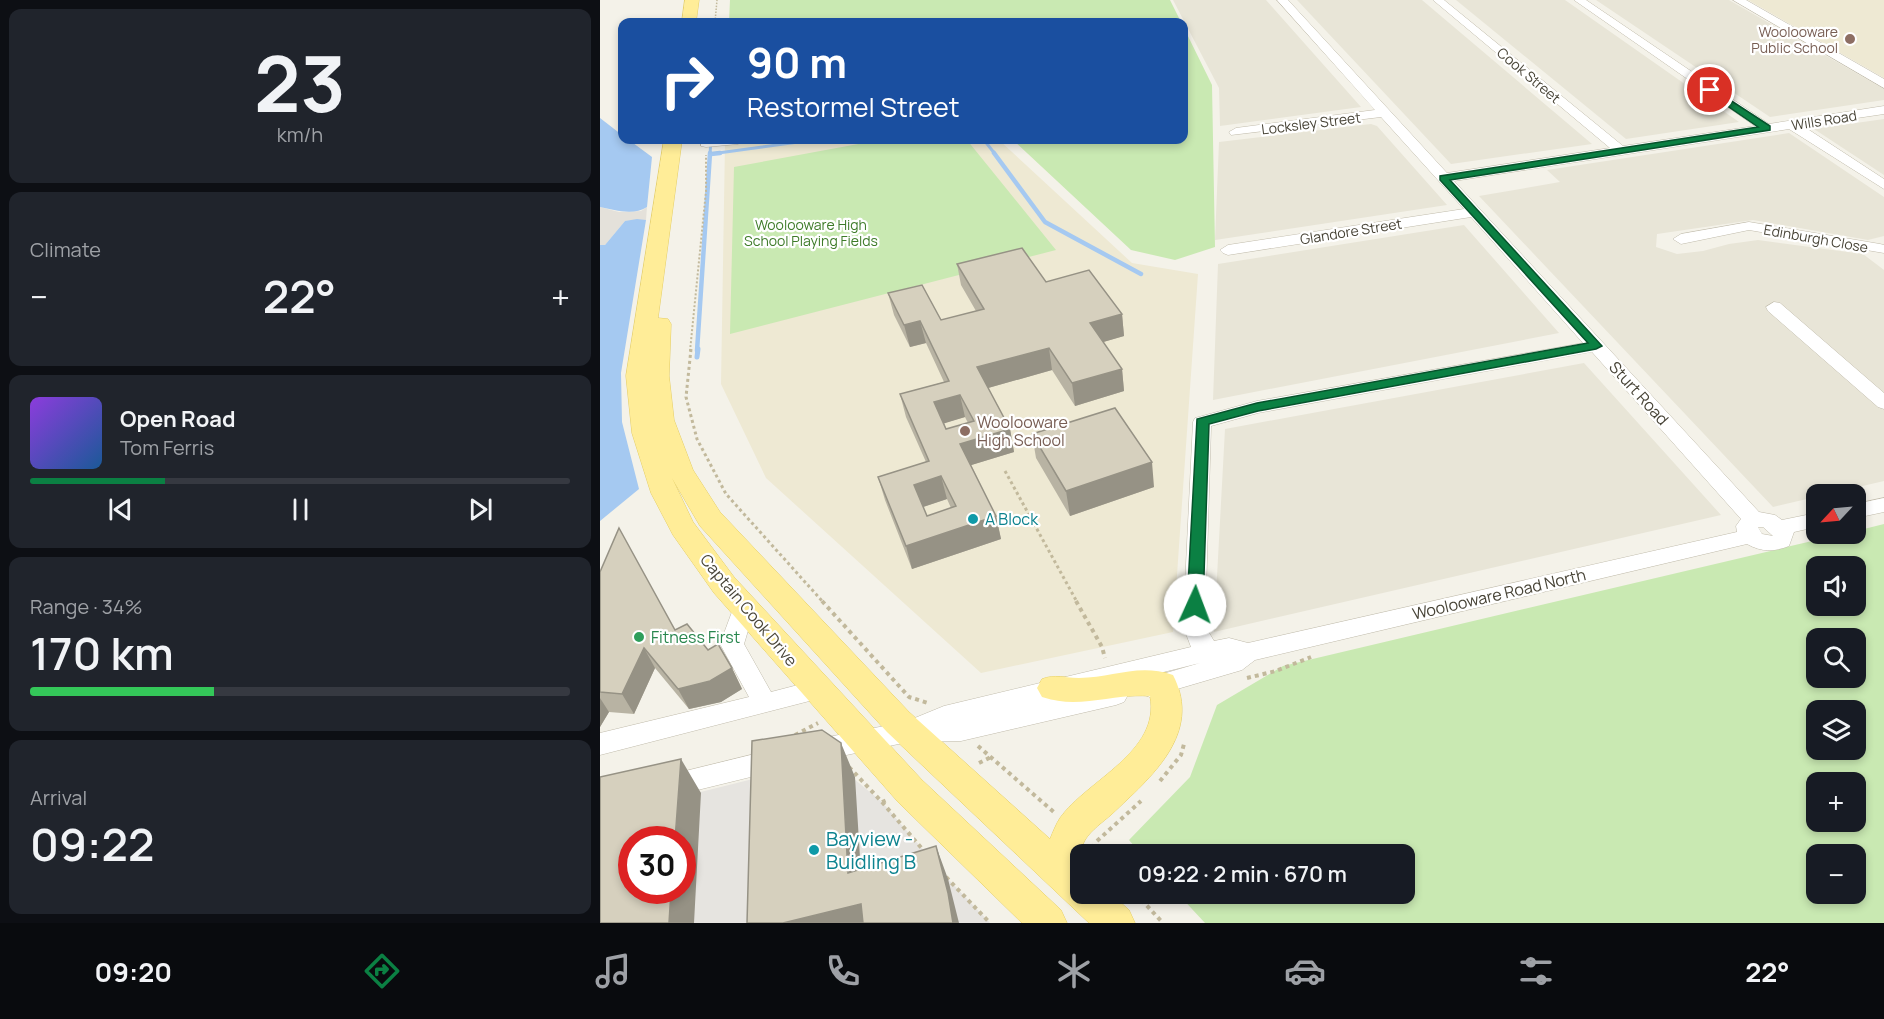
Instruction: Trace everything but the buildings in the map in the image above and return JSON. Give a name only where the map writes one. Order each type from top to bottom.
[{"type":"main road","points":[[690,18],[692,0]]},
{"type":"main road","points":[[700,18],[702,0]]},
{"type":"main road","name":"Captain Cook Drive","points":[[672,144],[639,358],[641,415],[648,453],[669,501],[683,528],[706,561],[817,690],[910,790],[1048,923]]},
{"type":"main road","name":"Captain Cook Drive","points":[[684,144],[658,346],[659,404],[674,456],[696,499],[710,519],[896,701],[908,732],[1070,880]]},
{"type":"main road","points":[[1053,688],[1080,691],[1132,682],[1162,684],[1167,702],[1167,721],[1161,736],[1150,752],[1082,837],[1065,842],[1070,862]]},
{"type":"main road","name":"Captain Cook Drive","points":[[1095,904],[1116,923]]},
{"type":"street","name":"Sturt Road","points":[[1282,0],[1596,346],[1752,528]]},
{"type":"street","name":"Cook Street","points":[[1438,0],[1621,151]]},
{"type":"street","points":[[1579,0],[1767,128]]},
{"type":"street","points":[[1738,0],[1884,84]]},
{"type":"street","name":"Wills Road","points":[[1443,178],[1884,110]]},
{"type":"street","name":"Locksley Street","points":[[1236,132],[1385,113]]},
{"type":"street","points":[[1792,125],[1884,185]]},
{"type":"street","points":[[712,150],[728,144]]},
{"type":"street","name":"Glandore Street","points":[[1228,250],[1475,212]]},
{"type":"street","name":"Edinburgh Close","points":[[1681,239],[1749,226],[1883,250]]},
{"type":"street","points":[[1774,307],[1884,403]]},
{"type":"street","points":[[1225,666],[1198,639],[1194,626],[1202,422],[1257,407],[1596,346]]},
{"type":"street","points":[[1866,509],[1884,505]]},
{"type":"street","points":[[1752,528],[1763,543],[1777,544],[1784,537],[1780,528],[1806,522]]},
{"type":"street","name":"Woolooware Road North","points":[[644,792],[853,729],[908,732],[960,731],[1162,684],[1234,663],[1248,652],[1752,528]]},
{"type":"street","points":[[744,607],[732,644],[764,702]]},
{"type":"street","name":"Woolooware Road North","points":[[908,732],[944,716],[1053,688],[1225,666]]},
{"type":"street","points":[[600,744],[817,690]]},
{"type":"path","points":[[715,18],[717,0]]},
{"type":"path","points":[[712,150],[686,397],[698,440],[726,494],[896,701],[927,702]]},
{"type":"path","points":[[1005,471],[1102,647],[1105,660]]},
{"type":"path","points":[[1225,666],[1276,671],[1317,655]]},
{"type":"path","points":[[785,737],[797,735],[808,725],[853,729]]},
{"type":"path","points":[[1152,789],[1181,755],[1185,739]]},
{"type":"path","points":[[978,746],[1089,844]]},
{"type":"path","points":[[1082,837],[1146,796]]},
{"type":"path","points":[[882,802],[926,853]]},
{"type":"path","points":[[940,870],[990,923]]},
{"type":"path","points":[[1145,904],[1163,923]]},
{"type":"shaded area","points":[[1173,0],[1266,0],[1361,107],[1220,126],[1219,88],[1188,29],[1188,18],[1182,18]]},
{"type":"shaded area","points":[[1297,0],[1422,0],[1592,144],[1451,164]]},
{"type":"shaded area","points":[[1456,0],[1565,0],[1739,122],[1626,139]]},
{"type":"shaded area","points":[[1596,0],[1729,0],[1884,89],[1884,100],[1770,117]]},
{"type":"shaded area","name":"Woolooware Public School","points":[[1748,0],[1884,0],[1884,78]]},
{"type":"shaded area","points":[[1884,119],[1884,175],[1814,129]]},
{"type":"shaded area","points":[[1371,124],[1377,126],[1447,205],[1215,240],[1219,142]]},
{"type":"shaded area","points":[[1789,133],[1884,197],[1884,236],[1868,240],[1753,220],[1657,234],[1656,247],[1677,254],[1758,240],[1863,254],[1884,270],[1884,481],[1866,485],[1806,484],[1806,499],[1773,507],[1479,196],[1560,182],[1547,170]]},
{"type":"shaded area","name":"Woolooware High School","points":[[725,144],[1003,144],[1132,263],[1198,274],[1173,632],[981,673],[766,478],[721,384]]},
{"type":"shaded area","points":[[600,207],[619,212],[641,211],[647,207],[646,220],[625,221],[605,245],[600,245]]},
{"type":"shaded area","points":[[1464,225],[1559,333],[1213,400],[1218,264]]},
{"type":"shaded area","points":[[1584,363],[1721,515],[1214,632],[1225,429]]},
{"type":"shaded area","points":[[836,764],[882,802],[948,879],[990,923],[600,923],[600,817],[769,775]]},
{"type":"green space","points":[[730,0],[1170,0],[1179,18],[729,18]]},
{"type":"green space","points":[[1188,36],[1212,85],[1215,247],[1175,260],[1131,250],[1017,144],[1188,144]]},
{"type":"green space","name":"Woolooware High School Playing Fields","points":[[858,144],[970,144],[1056,250],[730,334],[734,167]]},
{"type":"green space","points":[[1884,524],[1884,923],[1205,923],[1187,904],[1415,904],[1415,844],[1132,844],[1129,840],[1190,777],[1217,705],[1283,666],[1806,543],[1866,544],[1866,528]]},
{"type":"water","points":[[600,118],[618,132],[618,144],[634,144],[652,157],[647,207],[642,210],[624,212],[600,207]]},
{"type":"water","points":[[646,220],[621,373],[622,422],[639,489],[600,521],[600,245],[605,245],[625,221]]},
{"type":"waterway","points":[[710,154],[711,144]]},
{"type":"waterway","points":[[720,153],[711,154],[784,144]]},
{"type":"waterway","points":[[987,144],[995,154]]},
{"type":"waterway","points":[[697,351],[710,153]]},
{"type":"waterway","points":[[994,153],[1045,222],[1141,274]]},
{"type":"waterway","points":[[697,357],[698,349]]},
{"type":"place","name":"Woolooware Public School","points":[[1850,39]]},
{"type":"place","name":"Woolooware High School","points":[[965,431]]},
{"type":"place","name":"A Block","points":[[973,519]]},
{"type":"place","name":"Fitness First","points":[[639,637]]},
{"type":"place","name":"Bayview - Buidling B","points":[[814,850]]},
{"type":"route","points":[[1195,605],[1202,422],[1257,407],[1596,346],[1443,178],[1767,128],[1710,90]]}]
